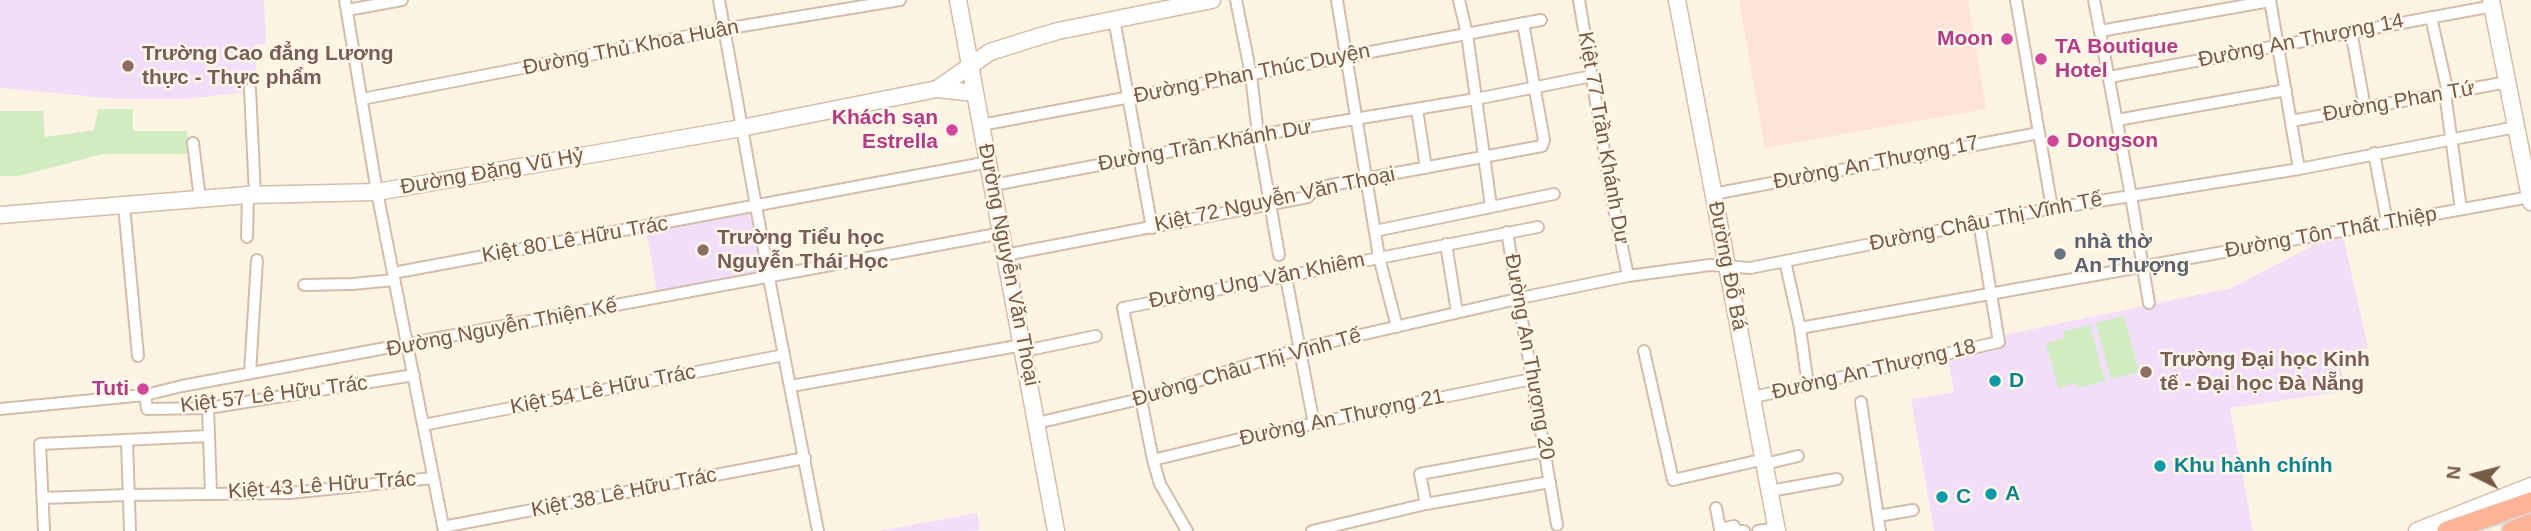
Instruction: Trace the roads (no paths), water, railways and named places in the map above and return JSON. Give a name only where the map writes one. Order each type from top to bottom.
[{"type":"highway","points":[[2446,531],[2531,502]]},
{"type":"highway","points":[[2512,531],[2531,524]]},
{"type":"street","points":[[402,0],[346,5],[377,192],[443,529]]},
{"type":"street","points":[[719,0],[818,531]]},
{"type":"street","name":"Đường Thủ Khoa Huân","points":[[362,99],[724,29],[900,0]]},
{"type":"street","name":"Đường Nguyễn Văn Thoại","points":[[958,0],[1056,531]]},
{"type":"street","name":"Đường Đặng Vũ Hỷ","points":[[0,215],[251,195],[377,192],[741,128],[937,89],[990,52],[1058,31],[1212,0]]},
{"type":"street","points":[[1237,0],[1279,255]]},
{"type":"street","points":[[1337,0],[1379,257],[1396,327]]},
{"type":"street","points":[[1459,0],[1491,206]]},
{"type":"street","name":"Kiệt 77 Trần Khánh Dư","points":[[1579,0],[1612,198],[1628,276]]},
{"type":"street","name":"Đường Đỗ Bá","points":[[1678,0],[1777,529]]},
{"type":"street","points":[[2016,0],[2052,208]]},
{"type":"street","points":[[2094,0],[2149,303]]},
{"type":"street","points":[[2100,31],[2270,0],[2299,169]]},
{"type":"street","points":[[2492,3],[2531,200]]},
{"type":"street","name":"Đường An Thượng 14","points":[[2109,77],[2431,17],[2492,3]]},
{"type":"street","points":[[2431,17],[2447,93],[2461,209]]},
{"type":"street","points":[[1114,19],[1152,228]]},
{"type":"street","name":"Đường Phan Thúc Duyện","points":[[981,125],[1541,20]]},
{"type":"street","points":[[1523,23],[1535,87]]},
{"type":"street","points":[[2350,31],[2365,108]]},
{"type":"street","name":"Đường Trần Khánh Dư","points":[[993,185],[1592,76]]},
{"type":"street","name":"Đường Phan Tứ","points":[[2291,121],[2508,82]]},
{"type":"street","name":"Kiệt 72 Nguyễn Văn Thoại","points":[[1006,255],[1269,206],[1308,197],[1315,188],[1542,146],[1544,144],[1535,87]]},
{"type":"street","points":[[247,237],[251,195],[250,89]]},
{"type":"street","points":[[937,89],[975,93]]},
{"type":"street","points":[[2117,120],[2286,90]]},
{"type":"street","points":[[1417,109],[1426,168]]},
{"type":"street","name":"Đường Châu Thị Vĩnh Tế","points":[[1037,423],[1140,399],[1299,349],[1517,298],[1628,276],[1710,265],[1749,268],[2052,208],[2299,169],[2516,127]]},
{"type":"street","name":"Đường An Thượng 17","points":[[1713,194],[2039,133]]},
{"type":"street","points":[[192,144],[201,199]]},
{"type":"street","points":[[2374,153],[2387,222]]},
{"type":"street","name":"Kiệt 80 Lê Hữu Trác","points":[[304,285],[352,284],[989,162]]},
{"type":"street","points":[[1375,231],[1554,194]]},
{"type":"street","name":"Đường Tôn Thất Thiệp","points":[[1800,328],[2461,209],[2531,200]]},
{"type":"street","points":[[124,206],[138,356]]},
{"type":"street","name":"Đường An Thượng 18","points":[[1754,397],[1998,342],[1979,222]]},
{"type":"street","name":"Đường Ung Văn Khiêm","points":[[1187,531],[1160,484],[1153,460],[1123,308],[1538,226]]},
{"type":"street","name":"Đường An Thượng 20","points":[[1507,232],[1557,525]]},
{"type":"street","name":"Đường Nguyễn Thiện Kế","points":[[0,409],[145,395],[250,373],[1002,233]]},
{"type":"street","points":[[1446,244],[1457,312]]},
{"type":"street","points":[[250,373],[257,260]]},
{"type":"street","points":[[1785,261],[1800,328],[1808,385]]},
{"type":"street","points":[[1286,277],[1314,424]]},
{"type":"street","points":[[791,386],[1096,336]]},
{"type":"street","points":[[1644,351],[1673,480],[1798,456]]},
{"type":"street","name":"Kiệt 54 Lê Hữu Trác","points":[[423,425],[784,355]]},
{"type":"street","name":"Kiệt 57 Lê Hữu Trác","points":[[145,395],[146,409],[208,408],[414,375]]},
{"type":"street","name":"Đường An Thượng 21","points":[[1153,460],[1532,379]]},
{"type":"street","points":[[1861,402],[1880,531]]},
{"type":"street","name":"Kiệt 43 Lê Hữu Trác","points":[[208,408],[211,494]]},
{"type":"street","points":[[44,531],[40,444],[208,436]]},
{"type":"street","points":[[127,441],[130,531]]},
{"type":"street","points":[[1426,504],[1420,474],[1545,452]]},
{"type":"street","name":"Kiệt 38 Lê Hữu Trác","points":[[443,529],[805,458]]},
{"type":"street","name":"Kiệt 43 Lê Hữu Trác","points":[[44,498],[290,493],[433,478]]},
{"type":"street","points":[[1770,491],[1837,479]]},
{"type":"street","points":[[1312,531],[1426,504],[1550,482]]},
{"type":"street","points":[[2417,531],[2531,486]]},
{"type":"street","points":[[1716,508],[1720,529],[1734,526],[1735,531],[1744,531]]},
{"type":"street","points":[[1878,516],[1913,510]]},
{"type":"street","points":[[1758,531],[1777,529]]},
{"type":"place","name":"Moon","points":[[2007,39]]},
{"type":"place","name":"TA Boutique Hotel","points":[[2041,59]]},
{"type":"place","name":"Trường Cao đẳng Lương thực - Thực phẩm","points":[[128,66]]},
{"type":"place","name":"Khách sạn Estrella","points":[[952,130]]},
{"type":"place","name":"Dongson","points":[[2053,141]]},
{"type":"place","name":"Trường Tiểu học Nguyễn Thái Học","points":[[703,250]]},
{"type":"place","name":"nhà thờ An Thượng","points":[[2060,254]]},
{"type":"place","name":"Trường Đại học Kinh tế - Đại học Đà Nẵng","points":[[2146,372]]},
{"type":"place","name":"D","points":[[1995,381]]},
{"type":"place","name":"Tuti","points":[[143,389]]},
{"type":"place","name":"Khu hành chính","points":[[2160,466]]},
{"type":"place","name":"A","points":[[1991,494]]},
{"type":"place","name":"C","points":[[1942,497]]}]
